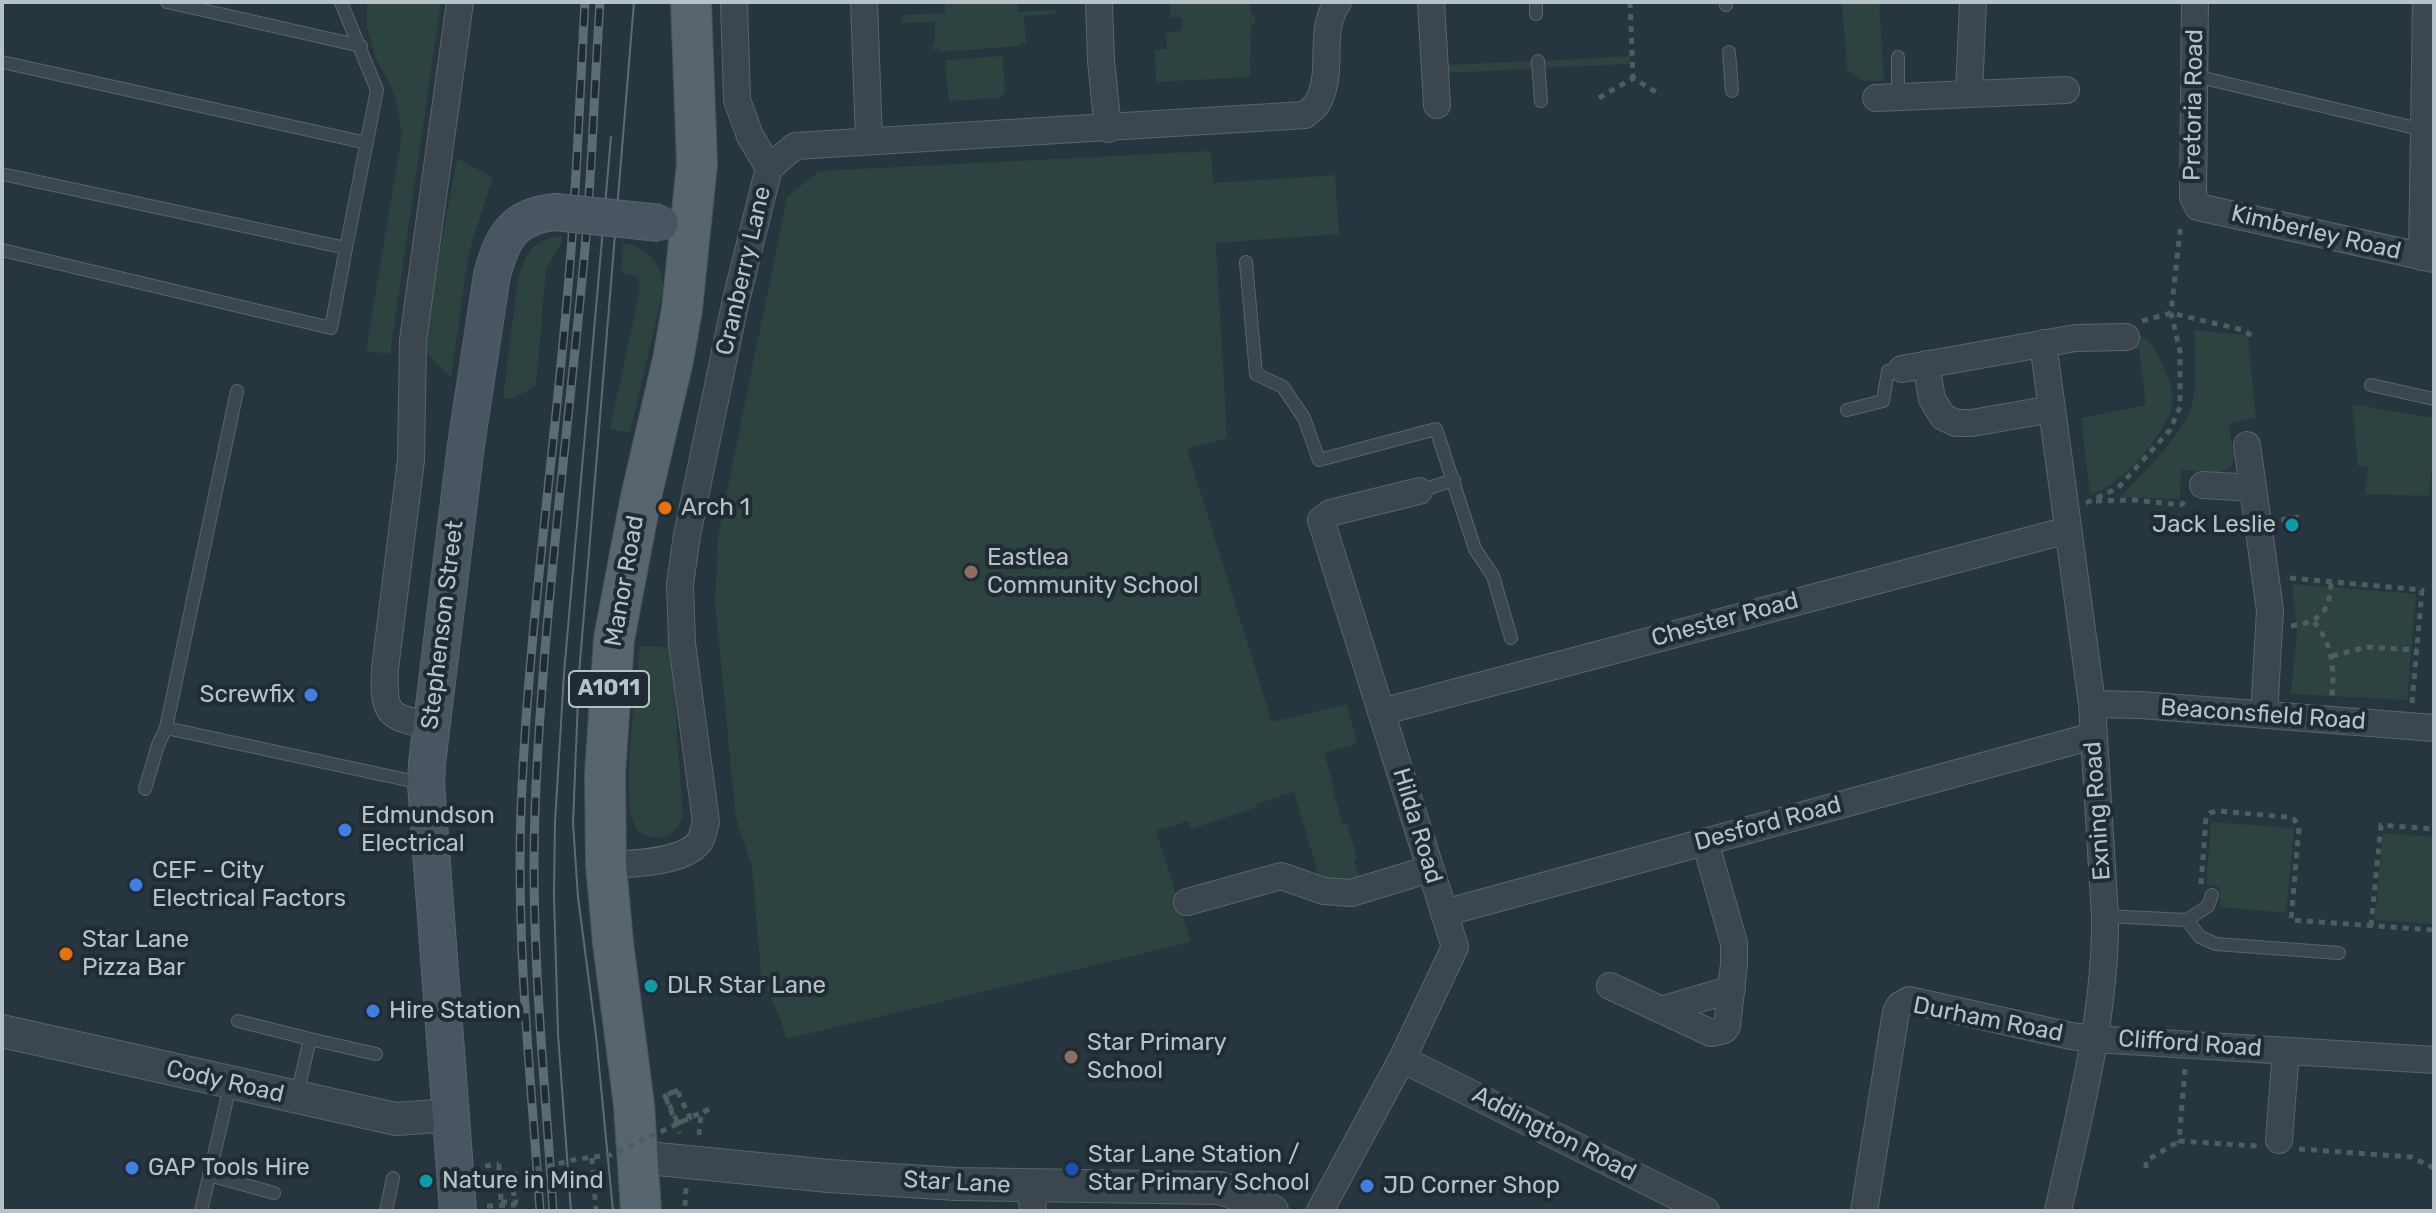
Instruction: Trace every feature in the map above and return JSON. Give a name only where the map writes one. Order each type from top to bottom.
[{"type":"main road","name":"Manor Road","points":[[641,1211],[633,1089],[606,865],[605,774],[614,639],[682,309],[675,225],[697,164],[691,2]]},
{"type":"main road","name":"Stephenson Street","points":[[473,1209],[450,1115],[426,784],[430,725],[466,445],[492,275],[506,236],[521,222],[541,214],[555,212],[675,225]]},
{"type":"street","points":[[430,725],[400,720],[388,709],[384,691],[411,460],[413,340],[460,2]]},
{"type":"street","points":[[734,2],[737,100],[750,136],[769,168]]},
{"type":"street","points":[[864,2],[869,141]]},
{"type":"street","points":[[1099,2],[1108,129]]},
{"type":"street","name":"Cranberry Lane","points":[[606,865],[670,858],[687,851],[700,841],[706,822],[682,643],[680,584],[687,535],[735,304],[769,168],[795,146],[1305,115],[1318,103],[1327,73],[1326,33],[1331,12],[1338,2]]},
{"type":"street","points":[[1431,2],[1437,105]]},
{"type":"street","points":[[1969,93],[1973,2]]},
{"type":"street","name":"Pretoria Road","points":[[2195,2],[2193,197],[2198,207]]},
{"type":"street","points":[[2426,2],[2424,130],[2428,258]]},
{"type":"street","points":[[1887,97],[2066,90]]},
{"type":"street","name":"Kimberley Road","points":[[2198,207],[2428,258]]},
{"type":"street","points":[[2052,409],[1956,423],[1943,417],[1914,366],[2130,330]]},
{"type":"street","name":"Exning Road","points":[[2043,343],[2052,409],[2075,513],[2092,704],[2105,916],[2105,952],[2095,1039],[2058,1211]]},
{"type":"street","points":[[2247,445],[2270,610],[2264,715]]},
{"type":"street","points":[[2203,485],[2253,488]]},
{"type":"street","name":"Hilda Road","points":[[1320,1211],[1402,1059],[1455,947],[1321,520],[1330,513],[1419,491]]},
{"type":"street","name":"Chester Road","points":[[1381,712],[2075,513]]},
{"type":"street","name":"Beaconsfield Road","points":[[2092,704],[2434,728]]},
{"type":"street","name":"Desford Road","points":[[1444,913],[2093,736]]},
{"type":"street","points":[[1610,986],[1706,1031],[1718,1033],[1727,1026],[1734,943],[1705,841]]},
{"type":"street","points":[[1187,902],[1281,876],[1324,891],[1351,893],[1430,869]]},
{"type":"street","points":[[1661,1010],[1732,989]]},
{"type":"street","name":"Durham Road","points":[[1864,1211],[1896,1012],[1900,1005],[1909,1000],[2095,1039]]},
{"type":"street","name":"Cody Road","points":[[2,1031],[396,1119],[450,1115]]},
{"type":"street","name":"Clifford Road","points":[[2095,1039],[2434,1060]]},
{"type":"street","name":"Clifford Road","points":[[2279,1140],[2286,1051]]},
{"type":"street","name":"Addington Road","points":[[1402,1059],[1706,1211]]},
{"type":"street","name":"Star Lane","points":[[638,1157],[1032,1199],[1187,1186],[1219,1188],[1272,1211]]},
{"type":"lane","points":[[167,2],[361,46]]},
{"type":"lane","points":[[2,250],[331,328],[377,90],[341,2]]},
{"type":"lane","points":[[1729,52],[1732,91]]},
{"type":"lane","points":[[1887,97],[1898,57]]},
{"type":"lane","points":[[1538,61],[1541,101]]},
{"type":"lane","points":[[2,62],[367,143]]},
{"type":"lane","points":[[2195,76],[2424,130]]},
{"type":"lane","points":[[2,174],[346,248]]},
{"type":"lane","points":[[1246,262],[1256,374],[1283,387],[1304,418],[1319,460],[1436,429],[1475,549],[1493,576],[1511,638]]},
{"type":"lane","points":[[1847,410],[1883,401],[1888,371],[1914,366]]},
{"type":"lane","points":[[2371,385],[2434,399]]},
{"type":"lane","points":[[145,789],[166,728],[237,391]]},
{"type":"lane","points":[[1419,491],[1454,480]]},
{"type":"lane","points":[[166,728],[426,784]]},
{"type":"lane","points":[[2105,916],[2187,920],[2208,906],[2212,895]]},
{"type":"lane","points":[[2187,920],[2200,937],[2216,944],[2339,953]]},
{"type":"lane","points":[[238,1021],[376,1054]]},
{"type":"lane","points":[[296,1098],[310,1039]]},
{"type":"lane","points":[[201,1211],[231,1082]]},
{"type":"lane","points":[[209,1175],[274,1193]]},
{"type":"lane","points":[[386,1211],[393,1178]]},
{"type":"path","points":[[1630,2],[1633,78]]},
{"type":"path","points":[[1633,78],[1661,95]]},
{"type":"path","points":[[1599,98],[1633,78]]},
{"type":"path","points":[[2075,513],[2118,488],[2170,430],[2180,407],[2180,351],[2171,313],[2180,231],[2198,207]]},
{"type":"path","points":[[2130,330],[2171,313],[2243,330],[2252,336]]},
{"type":"path","points":[[2075,513],[2134,500],[2181,505],[2203,485]]},
{"type":"path","points":[[2276,520],[2299,517]]},
{"type":"path","points":[[2285,578],[2422,590],[2411,706]]},
{"type":"path","points":[[2290,626],[2314,622],[2324,612],[2331,582]]},
{"type":"path","points":[[2314,622],[2322,631],[2332,656],[2332,699]]},
{"type":"path","points":[[2332,656],[2367,647],[2418,650]]},
{"type":"path","points":[[2212,895],[2200,889],[2206,818],[2210,813],[2288,817],[2295,820],[2299,828],[2291,920],[2434,930]]},
{"type":"path","points":[[2371,926],[2381,825],[2434,829]]},
{"type":"path","points":[[680,1133],[665,1096],[677,1090],[684,1104],[690,1118],[678,1123],[665,1096],[678,1090],[690,1118]]},
{"type":"path","points":[[485,1165],[499,1164],[499,1175],[516,1174],[611,1155],[709,1109],[701,1114],[698,1137]]},
{"type":"path","points":[[2146,1168],[2146,1161],[2179,1141]]},
{"type":"path","points":[[2411,1157],[2434,1168]]},
{"type":"path","points":[[592,1158],[596,1211]]},
{"type":"path","points":[[473,1209],[514,1205],[514,1191],[513,1177],[500,1178],[501,1202],[509,1202],[518,1202],[516,1174]]},
{"type":"path","points":[[685,1206],[686,1189]]},
{"type":"green space","points":[[367,2],[441,2],[390,354],[366,351],[402,135],[392,88],[376,59],[367,28]]},
{"type":"green space","points":[[945,2],[1017,2],[1018,12],[1056,10],[1057,14],[1024,16],[1026,43],[1021,43],[1021,46],[940,52],[939,49],[933,50],[935,22],[902,23],[902,15],[945,13]]},
{"type":"green space","points":[[1170,2],[1250,2],[1255,24],[1251,25],[1250,77],[1156,82],[1155,50],[1167,49],[1166,32],[1182,31],[1182,17],[1170,17]]},
{"type":"green space","points":[[1842,2],[1879,2],[1884,81],[1861,81],[1847,69]]},
{"type":"green space","points":[[1003,56],[1005,93],[999,98],[949,101],[945,60]]},
{"type":"green space","points":[[1630,56],[1630,64],[1542,68],[1542,61]]},
{"type":"green space","points":[[1532,61],[1532,69],[1445,73],[1445,65]]},
{"type":"green space","points":[[1211,151],[1213,183],[1335,175],[1339,234],[1216,243],[1227,438],[1187,449],[1272,722],[1347,704],[1357,744],[1324,753],[1343,824],[1347,823],[1357,858],[1354,860],[1359,877],[1346,881],[1319,877],[1294,792],[1191,829],[1188,821],[1156,831],[1191,942],[786,1039],[761,974],[752,866],[736,819],[715,603],[718,536],[787,197],[819,171]]},
{"type":"green space","points":[[457,159],[493,177],[467,264],[451,378],[425,351],[432,293]]},
{"type":"green space","points":[[562,236],[546,269],[536,386],[511,399],[503,398],[521,269],[532,248],[544,240]]},
{"type":"green space","points":[[623,243],[640,248],[652,258],[660,272],[663,290],[630,433],[610,429],[640,289],[638,277],[621,272]]},
{"type":"green space","points":[[2194,330],[2248,338],[2256,417],[2229,424],[2234,459],[2231,467],[2220,472],[2181,470],[2180,499],[2120,497],[2161,454],[2188,415],[2195,386]]},
{"type":"green space","points":[[2133,333],[2147,340],[2157,353],[2170,384],[2172,405],[2163,426],[2139,459],[2112,484],[2090,495],[2081,418],[2146,405],[2139,349],[2135,349]]},
{"type":"green space","points":[[2352,404],[2434,418],[2429,496],[2365,494],[2368,467],[2358,466]]},
{"type":"green space","points":[[2292,584],[2416,594],[2407,700],[2291,694],[2297,630]]},
{"type":"green space","points":[[640,646],[671,647],[683,816],[673,832],[658,837],[647,836],[635,826],[629,792]]},
{"type":"green space","points":[[2211,822],[2294,828],[2286,913],[2220,907],[2220,887],[2206,884]]},
{"type":"green space","points":[[2383,833],[2434,837],[2434,924],[2375,920]]},
{"type":"tram line","points":[[613,1211],[596,1035],[578,897],[573,823],[579,674],[634,2]]},
{"type":"tram line","points":[[571,1211],[558,1034],[555,823],[564,673],[611,137]]},
{"type":"railway","points":[[540,1211],[522,960],[521,810],[536,605],[570,264],[585,2]]},
{"type":"railway","points":[[553,1211],[536,960],[535,810],[549,607],[586,237],[600,2]]},
{"type":"place","name":"Arch 1","points":[[665,508]]},
{"type":"place","name":"Jack Leslie","points":[[2292,525]]},
{"type":"place","name":"Eastlea Community School","points":[[971,572]]},
{"type":"place","name":"Screwfix","points":[[311,695]]},
{"type":"place","name":"Edmundson Electrical","points":[[345,830]]},
{"type":"place","name":"CEF - City Electrical Factors","points":[[136,885]]},
{"type":"place","name":"Star Lane Pizza Bar","points":[[66,954]]},
{"type":"place","name":"DLR Star Lane","points":[[651,986]]},
{"type":"place","name":"Hire Station","points":[[373,1011]]},
{"type":"place","name":"Star Primary School","points":[[1071,1057]]},
{"type":"place","name":"GAP Tools Hire","points":[[132,1168]]},
{"type":"place","name":"Star Lane Station / Star Primary School","points":[[1072,1169]]},
{"type":"place","name":"Nature in Mind","points":[[426,1181]]},
{"type":"place","name":"JD Corner Shop","points":[[1367,1186]]}]
